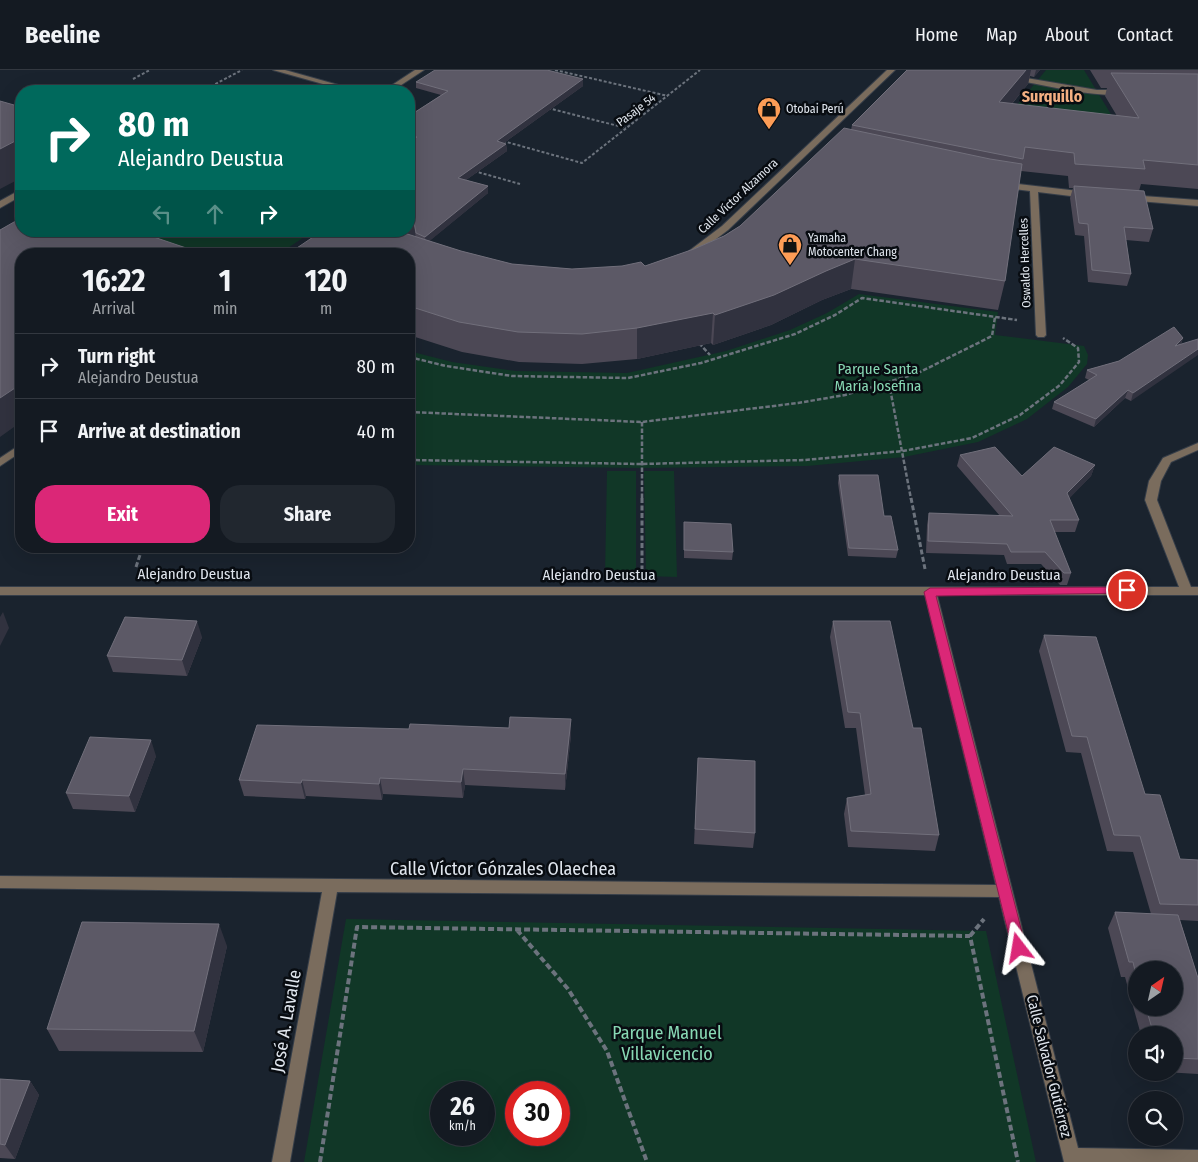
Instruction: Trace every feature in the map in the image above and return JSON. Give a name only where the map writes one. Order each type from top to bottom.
[{"type":"street","points":[[277,70],[333,85]]},
{"type":"street","points":[[396,85],[420,70]]},
{"type":"street","name":"Calle Víctor Alzamora","points":[[686,256],[695,252],[725,228],[816,146],[891,70]]},
{"type":"street","points":[[1006,76],[1097,92],[1134,92]]},
{"type":"street","points":[[995,184],[1098,196]]},
{"type":"street","name":"Oswaldo Hercelles","points":[[1034,190],[1040,335]]},
{"type":"street","points":[[0,204],[15,197]]},
{"type":"street","points":[[1117,197],[1198,202]]},
{"type":"street","points":[[1192,590],[1151,500],[1155,481],[1166,460],[1198,446]]},
{"type":"street","points":[[0,463],[15,452]]},
{"type":"street","name":"Alejandro Deustua","points":[[0,591],[930,592],[1192,590]]},
{"type":"street","name":"Calle Salvador Gutiérrez","points":[[930,592],[1072,1159]]},
{"type":"street","name":"Calle Víctor Gónzales Olaechea","points":[[0,882],[1005,891]]},
{"type":"street","name":"José A. Lavalle","points":[[281,1162],[331,886]]},
{"type":"street","points":[[1072,1159],[1198,1159]]},
{"type":"path","points":[[133,79],[150,70]]},
{"type":"path","points":[[213,85],[242,70]]},
{"type":"path","points":[[555,70],[668,96]]},
{"type":"path","name":"Pasaje 54","points":[[495,138],[582,163],[700,70]]},
{"type":"path","points":[[539,106],[626,128]]},
{"type":"path","points":[[474,170],[520,184]]},
{"type":"path","points":[[415,358],[446,366],[512,376],[628,378],[701,363],[795,334],[835,315],[862,298],[1040,323],[1078,348],[1079,362],[1060,385],[1020,415],[972,438],[903,451],[805,460],[641,464],[415,460]]},
{"type":"path","points":[[415,412],[642,422],[798,404],[846,395],[918,373],[992,336],[995,317]]},
{"type":"path","points":[[697,341],[710,355]]},
{"type":"path","points":[[888,383],[930,592]]},
{"type":"path","points":[[642,422],[642,592]]},
{"type":"path","points":[[320,1162],[357,927],[970,936],[1018,1162]]},
{"type":"path","points":[[517,929],[568,989],[607,1051],[647,1162]]},
{"type":"green space","points":[[1046,70],[1084,70],[1126,139],[1002,123]]},
{"type":"green space","points":[[107,237],[304,237],[288,248],[139,248]]},
{"type":"green space","name":"Parque Santa María Josefina","points":[[859,294],[998,312],[995,335],[1084,346],[1088,355],[1087,364],[1068,387],[1027,419],[978,442],[904,457],[807,466],[641,468],[415,465],[415,353],[452,362],[516,371],[627,373],[726,351],[790,330],[827,313]]},
{"type":"green space","points":[[607,471],[636,471],[636,576],[605,576]]},
{"type":"green space","points":[[644,471],[674,471],[677,577],[646,576]]},
{"type":"green space","name":"Parque Manuel Villavicencio","points":[[346,919],[986,931],[1036,1162],[304,1162]]},
{"type":"building","points":[[435,70],[547,70],[583,79],[497,141],[506,144],[458,178],[488,186],[425,237],[416,233],[415,228],[415,138],[417,137],[415,136],[415,112],[448,91],[416,82]]},
{"type":"building","points":[[907,70],[1026,70],[999,102],[1139,118],[1111,73],[1198,74],[1198,165],[1143,160],[1145,169],[1075,164],[1074,153],[1025,147],[1023,159],[852,125]]},
{"type":"building","points":[[0,101],[15,105],[15,141],[0,149]]},
{"type":"building","points":[[844,128],[1022,164],[1005,281],[855,259],[774,295],[715,315],[713,313],[637,328],[582,334],[518,332],[459,322],[415,308],[415,248],[297,248],[313,237],[415,236],[512,264],[572,269],[622,266],[641,262],[645,266],[694,249],[724,236],[740,226]]},
{"type":"building","points":[[1074,186],[1144,191],[1153,229],[1124,227],[1131,274],[1092,270],[1088,224],[1079,223]]},
{"type":"building","points":[[15,221],[15,237],[154,237],[186,248],[15,248],[15,388],[0,398],[0,230]]},
{"type":"building","points":[[1174,327],[1183,338],[1175,346],[1198,339],[1198,349],[1133,393],[1128,390],[1096,419],[1054,402],[1097,375],[1087,370],[1119,361]]},
{"type":"building","points":[[995,447],[1022,476],[1054,447],[1095,465],[1067,493],[1079,520],[1050,520],[1071,573],[1064,573],[1045,552],[1011,552],[1007,544],[928,541],[929,513],[1013,516],[960,455]]},
{"type":"building","points":[[839,475],[878,475],[884,516],[891,516],[898,550],[849,548]]},
{"type":"building","points":[[684,522],[731,524],[733,552],[684,550]]},
{"type":"building","points":[[125,617],[197,621],[182,660],[107,656]]},
{"type":"building","points":[[833,621],[890,621],[913,728],[921,728],[939,835],[851,831],[847,798],[871,794],[860,713],[848,712]]},
{"type":"building","points":[[1044,635],[1096,637],[1145,794],[1160,795],[1180,859],[1198,860],[1198,905],[1160,904],[1140,836],[1114,835],[1087,737],[1072,736]]},
{"type":"building","points":[[510,717],[571,719],[565,774],[463,769],[461,782],[380,778],[379,784],[302,780],[301,783],[239,780],[257,725],[409,729],[410,724],[509,728]]},
{"type":"building","points":[[90,737],[151,740],[129,796],[66,793]]},
{"type":"building","points":[[698,758],[755,761],[755,833],[695,829]]},
{"type":"building","points":[[1115,912],[1178,915],[1198,978],[1198,1059],[1183,1058],[1183,1026],[1151,1026],[1148,1016],[1183,1016],[1183,961],[1129,961]]},
{"type":"building","points":[[82,922],[219,924],[194,1031],[47,1029]]},
{"type":"building","points":[[0,1079],[30,1081],[5,1145],[0,1144]]},
{"type":"place","name":"Otobai Perú","points":[[769,130]]},
{"type":"place","name":"Yamaha Motocenter Chang","points":[[790,266]]},
{"type":"district","name":"Surquillo","points":[[1052,96]]},
{"type":"route","points":[[1019,948],[930,592],[1127,590]]}]
